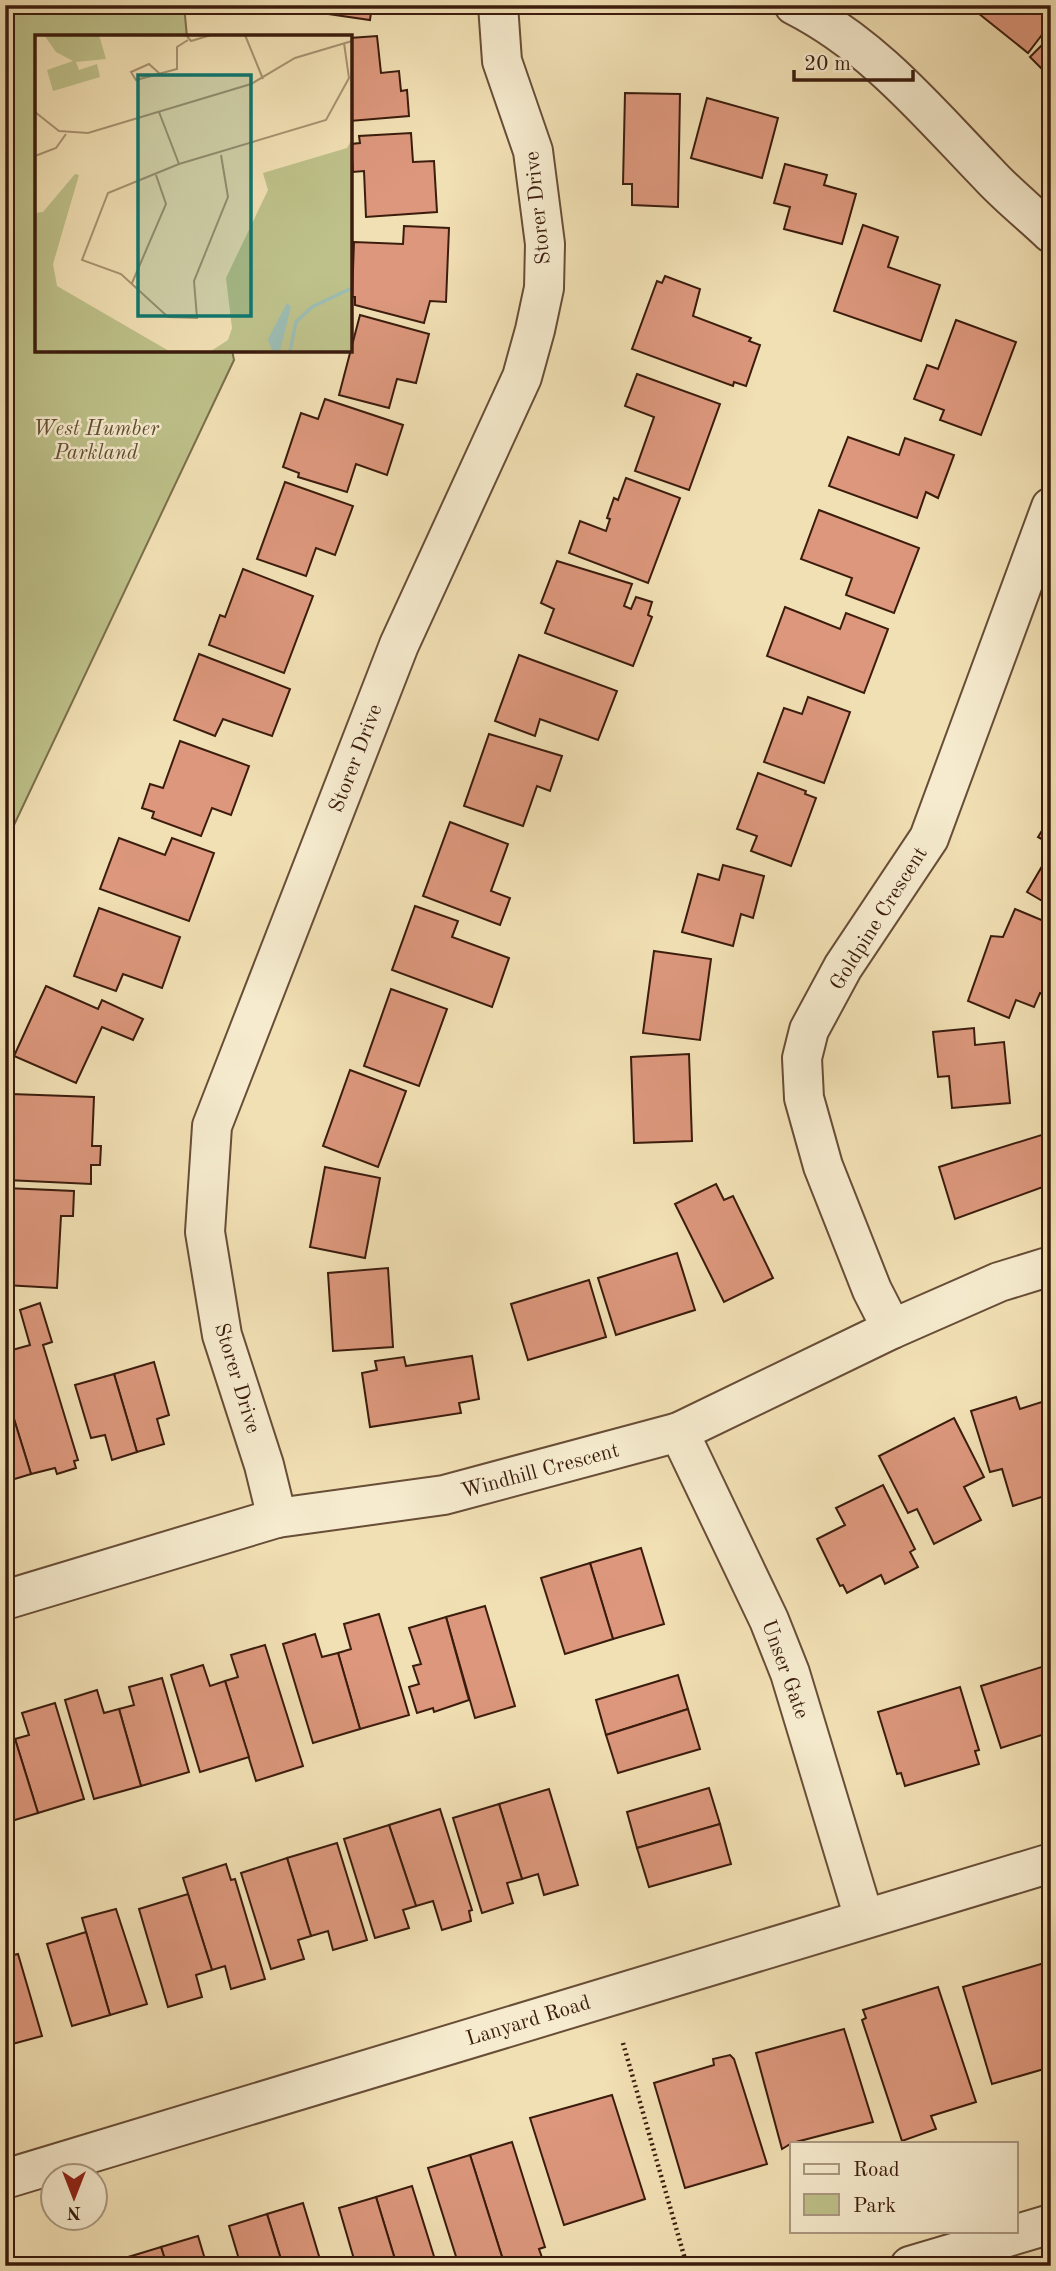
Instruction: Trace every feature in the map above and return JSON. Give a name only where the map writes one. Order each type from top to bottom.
[{"type":"street","name":"Storer Drive","points":[[277,1518],[264,1465],[219,1321],[205,1232],[212,1126],[398,645],[522,377],[532,342],[544,288],[545,244],[533,151],[502,61],[498,5]]},
{"type":"street","points":[[794,5],[823,20],[893,75],[932,112],[988,175],[1051,233]]},
{"type":"street","name":"Goldpine Crescent","points":[[892,1329],[869,1281],[823,1166],[804,1098],[802,1058],[809,1030],[843,967],[929,838],[1051,506]]},
{"type":"street","name":"Windhill Crescent","points":[[5,1600],[277,1518],[444,1495],[679,1432],[892,1329],[999,1282],[1051,1266]]},
{"type":"street","name":"Unser Gate","points":[[679,1432],[769,1620],[790,1672],[864,1918]]},
{"type":"street","name":"Lanyard Road","points":[[5,2179],[1051,1863]]},
{"type":"street","points":[[910,2266],[1051,2224]]},
{"type":"path","points":[[623,2043],[687,2266]]},
{"type":"green space","name":"West Humber Parkland","points":[[5,5],[184,5],[187,35],[35,35],[35,352],[232,352],[234,360],[5,844]]},
{"type":"building","points":[[300,5],[372,5],[370,20],[300,10]]},
{"type":"building","points":[[968,5],[1037,5],[1051,16],[1051,23],[1028,53]]},
{"type":"building","points":[[377,36],[381,73],[399,71],[401,91],[407,90],[409,116],[352,121],[352,38]]},
{"type":"building","points":[[1051,36],[1051,78],[1030,57]]},
{"type":"building","points":[[625,93],[680,94],[678,207],[632,205],[632,184],[623,184]]},
{"type":"building","points":[[707,98],[778,118],[762,178],[691,158]]},
{"type":"building","points":[[411,133],[413,162],[434,161],[437,212],[366,217],[364,171],[353,172],[352,144],[360,143],[359,136]]},
{"type":"building","points":[[785,164],[827,175],[824,185],[856,194],[842,244],[784,229],[790,207],[774,203]]},
{"type":"building","points":[[863,225],[898,237],[888,267],[940,285],[921,341],[834,311]]},
{"type":"building","points":[[404,226],[449,228],[446,302],[430,301],[424,323],[355,305],[355,297],[352,297],[354,242],[403,244]]},
{"type":"building","points":[[665,276],[700,289],[693,316],[751,338],[749,341],[760,345],[746,386],[734,382],[733,386],[632,349],[657,281],[662,283]]},
{"type":"building","points":[[360,315],[429,334],[416,383],[397,379],[389,408],[339,395]]},
{"type":"building","points":[[956,320],[1016,342],[981,435],[940,420],[944,410],[914,399],[927,365],[938,369]]},
{"type":"building","points":[[637,374],[720,404],[689,490],[635,471],[654,417],[625,406]]},
{"type":"building","points":[[325,399],[403,425],[387,475],[356,464],[347,492],[298,477],[299,473],[283,467],[301,413],[318,419]]},
{"type":"building","points":[[848,437],[899,455],[905,438],[954,455],[938,498],[926,492],[917,518],[829,486]]},
{"type":"building","points":[[626,478],[680,498],[648,583],[569,553],[580,521],[606,531],[614,498],[618,500]]},
{"type":"building","points":[[285,482],[353,506],[335,555],[316,548],[306,576],[257,559]]},
{"type":"building","points":[[819,510],[919,548],[894,613],[846,595],[852,578],[801,559]]},
{"type":"building","points":[[557,561],[632,584],[624,606],[631,609],[636,597],[652,602],[648,615],[652,617],[633,666],[545,633],[554,609],[541,603]]},
{"type":"building","points":[[243,569],[313,596],[284,673],[209,645],[220,615],[225,617]]},
{"type":"building","points":[[785,607],[840,629],[846,613],[888,629],[864,693],[767,656]]},
{"type":"building","points":[[199,654],[290,689],[272,736],[223,719],[215,736],[174,720]]},
{"type":"building","points":[[519,655],[617,691],[598,740],[540,719],[535,736],[495,721]]},
{"type":"building","points":[[808,697],[850,712],[824,783],[764,762],[784,708],[802,714]]},
{"type":"building","points":[[489,734],[562,756],[550,791],[537,786],[523,826],[464,806]]},
{"type":"building","points":[[180,741],[249,766],[231,815],[212,808],[201,836],[152,818],[154,812],[142,808],[150,784],[163,788]]},
{"type":"building","points":[[758,773],[806,791],[805,794],[816,798],[791,866],[751,851],[757,836],[737,829]]},
{"type":"building","points":[[1051,816],[1051,844],[1038,837]]},
{"type":"building","points":[[450,822],[508,844],[491,891],[510,898],[500,925],[423,896]]},
{"type":"building","points":[[119,838],[165,855],[172,838],[214,853],[189,921],[100,889]]},
{"type":"building","points":[[1051,851],[1051,906],[1027,892]]},
{"type":"building","points":[[723,865],[764,876],[753,918],[741,914],[733,946],[682,932],[698,874],[719,880]]},
{"type":"building","points":[[415,906],[458,921],[452,937],[509,958],[492,1007],[392,970]]},
{"type":"building","points":[[99,908],[180,937],[162,988],[123,974],[116,991],[74,976]]},
{"type":"building","points":[[1015,909],[1051,924],[1051,986],[1047,996],[1040,993],[1034,1007],[1016,1000],[1009,1018],[968,1001],[991,936],[1003,937]]},
{"type":"building","points":[[654,951],[711,959],[700,1040],[643,1033]]},
{"type":"building","points":[[46,986],[98,1009],[102,1000],[143,1019],[133,1040],[102,1027],[76,1083],[14,1056]]},
{"type":"building","points":[[391,989],[447,1009],[419,1086],[364,1066]]},
{"type":"building","points":[[974,1028],[975,1045],[1004,1042],[1010,1103],[952,1108],[949,1076],[938,1077],[933,1032]]},
{"type":"building","points":[[689,1054],[692,1141],[634,1143],[631,1057]]},
{"type":"building","points":[[350,1070],[406,1091],[378,1167],[323,1146]]},
{"type":"building","points":[[11,1094],[94,1097],[92,1146],[101,1146],[100,1165],[91,1165],[91,1184],[7,1180]]},
{"type":"building","points":[[1051,1132],[1051,1184],[955,1219],[939,1167]]},
{"type":"building","points":[[325,1167],[380,1178],[365,1258],[310,1247]]},
{"type":"building","points":[[716,1184],[724,1200],[733,1196],[773,1278],[724,1302],[675,1204]]},
{"type":"building","points":[[5,1188],[74,1191],[73,1216],[61,1216],[57,1288],[5,1285]]},
{"type":"building","points":[[677,1253],[695,1310],[616,1335],[598,1278]]},
{"type":"building","points":[[388,1268],[393,1347],[333,1351],[328,1273]]},
{"type":"building","points":[[589,1280],[606,1337],[528,1360],[511,1304]]},
{"type":"building","points":[[40,1303],[52,1342],[43,1345],[78,1460],[74,1461],[76,1468],[57,1474],[55,1468],[31,1474],[5,1390],[5,1352],[30,1345],[20,1310]]},
{"type":"building","points":[[472,1356],[479,1399],[459,1403],[461,1413],[370,1427],[362,1373],[377,1370],[375,1361],[404,1357],[406,1366]]},
{"type":"building","points":[[154,1362],[169,1415],[157,1419],[164,1444],[137,1452],[114,1374]]},
{"type":"building","points":[[114,1374],[137,1452],[112,1460],[105,1435],[91,1438],[75,1385]]},
{"type":"building","points":[[5,1390],[31,1474],[5,1482]]},
{"type":"building","points":[[1016,1397],[1020,1409],[1051,1399],[1051,1494],[1013,1506],[1002,1469],[990,1472],[971,1411]]},
{"type":"building","points":[[954,1418],[984,1477],[964,1487],[981,1520],[934,1544],[917,1509],[908,1513],[879,1456]]},
{"type":"building","points":[[883,1485],[915,1549],[910,1552],[918,1567],[885,1584],[881,1575],[847,1593],[843,1585],[840,1586],[817,1539],[845,1525],[836,1508]]},
{"type":"building","points":[[641,1548],[664,1624],[613,1639],[590,1563]]},
{"type":"building","points":[[590,1563],[613,1639],[565,1654],[541,1578]]},
{"type":"building","points":[[485,1606],[515,1706],[475,1718],[446,1617]]},
{"type":"building","points":[[379,1614],[409,1715],[360,1729],[338,1653],[351,1649],[344,1624]]},
{"type":"building","points":[[446,1617],[469,1700],[434,1712],[433,1708],[417,1713],[409,1687],[419,1684],[413,1666],[421,1664],[409,1628]]},
{"type":"building","points":[[315,1634],[322,1657],[338,1653],[360,1729],[313,1743],[283,1644]]},
{"type":"building","points":[[265,1645],[303,1766],[256,1781],[225,1681],[238,1677],[231,1655]]},
{"type":"building","points":[[1051,1664],[1051,1732],[1001,1748],[981,1686]]},
{"type":"building","points":[[203,1665],[210,1686],[225,1681],[249,1757],[200,1772],[171,1675]]},
{"type":"building","points":[[678,1675],[688,1709],[606,1735],[596,1700]]},
{"type":"building","points":[[162,1678],[189,1772],[141,1786],[119,1709],[134,1705],[129,1687]]},
{"type":"building","points":[[960,1687],[979,1750],[975,1751],[979,1764],[905,1786],[901,1773],[897,1774],[878,1712]]},
{"type":"building","points":[[97,1690],[104,1713],[119,1709],[141,1786],[94,1799],[65,1700]]},
{"type":"building","points":[[55,1703],[84,1799],[38,1813],[15,1739],[29,1735],[22,1713]]},
{"type":"building","points":[[688,1709],[700,1749],[618,1773],[606,1735]]},
{"type":"building","points":[[15,1739],[38,1813],[5,1823],[5,1742]]},
{"type":"building","points":[[709,1788],[720,1824],[637,1848],[627,1812]]},
{"type":"building","points":[[549,1789],[578,1885],[544,1895],[538,1874],[522,1879],[499,1804]]},
{"type":"building","points":[[499,1804],[522,1879],[507,1883],[513,1903],[482,1913],[453,1818]]},
{"type":"building","points":[[440,1809],[472,1910],[469,1911],[471,1921],[442,1930],[433,1901],[416,1906],[389,1825]]},
{"type":"building","points":[[720,1824],[731,1864],[649,1887],[637,1848]]},
{"type":"building","points":[[389,1825],[416,1906],[403,1910],[409,1928],[375,1938],[344,1839]]},
{"type":"building","points":[[337,1843],[367,1940],[333,1950],[328,1931],[311,1936],[287,1858]]},
{"type":"building","points":[[287,1858],[311,1936],[298,1940],[304,1959],[271,1969],[241,1873]]},
{"type":"building","points":[[226,1864],[231,1880],[235,1879],[265,1979],[231,1989],[225,1966],[212,1970],[183,1878]]},
{"type":"building","points":[[188,1894],[212,1970],[196,1975],[202,1997],[168,2007],[139,1909]]},
{"type":"building","points":[[116,1909],[147,2004],[110,2015],[82,1918]]},
{"type":"building","points":[[86,1932],[110,2015],[72,2026],[47,1944]]},
{"type":"building","points":[[18,1954],[42,2036],[5,2046],[5,1957]]},
{"type":"building","points":[[1051,1961],[1051,2067],[992,2084],[963,1987]]},
{"type":"building","points":[[938,1987],[976,2102],[931,2116],[936,2129],[902,2141],[862,2020],[866,2018],[863,2010]]},
{"type":"building","points":[[844,2029],[873,2122],[790,2142],[782,2149],[756,2053]]},
{"type":"building","points":[[730,2055],[734,2059],[767,2164],[685,2188],[654,2083],[714,2065],[713,2059]]},
{"type":"building","points":[[612,2095],[645,2199],[564,2225],[530,2118]]},
{"type":"building","points":[[512,2142],[545,2247],[539,2249],[545,2266],[510,2266],[508,2259],[503,2260],[470,2155]]},
{"type":"building","points":[[470,2155],[503,2260],[486,2266],[459,2266],[428,2168]]},
{"type":"building","points":[[412,2186],[437,2266],[397,2266],[376,2197]]},
{"type":"building","points":[[376,2197],[397,2266],[356,2266],[339,2208]]},
{"type":"building","points":[[303,2203],[322,2266],[283,2266],[267,2214]]},
{"type":"building","points":[[267,2214],[283,2266],[241,2266],[229,2226]]},
{"type":"building","points":[[198,2236],[207,2266],[167,2266],[161,2247]]},
{"type":"building","points":[[161,2247],[167,2266],[128,2266],[125,2258]]}]
